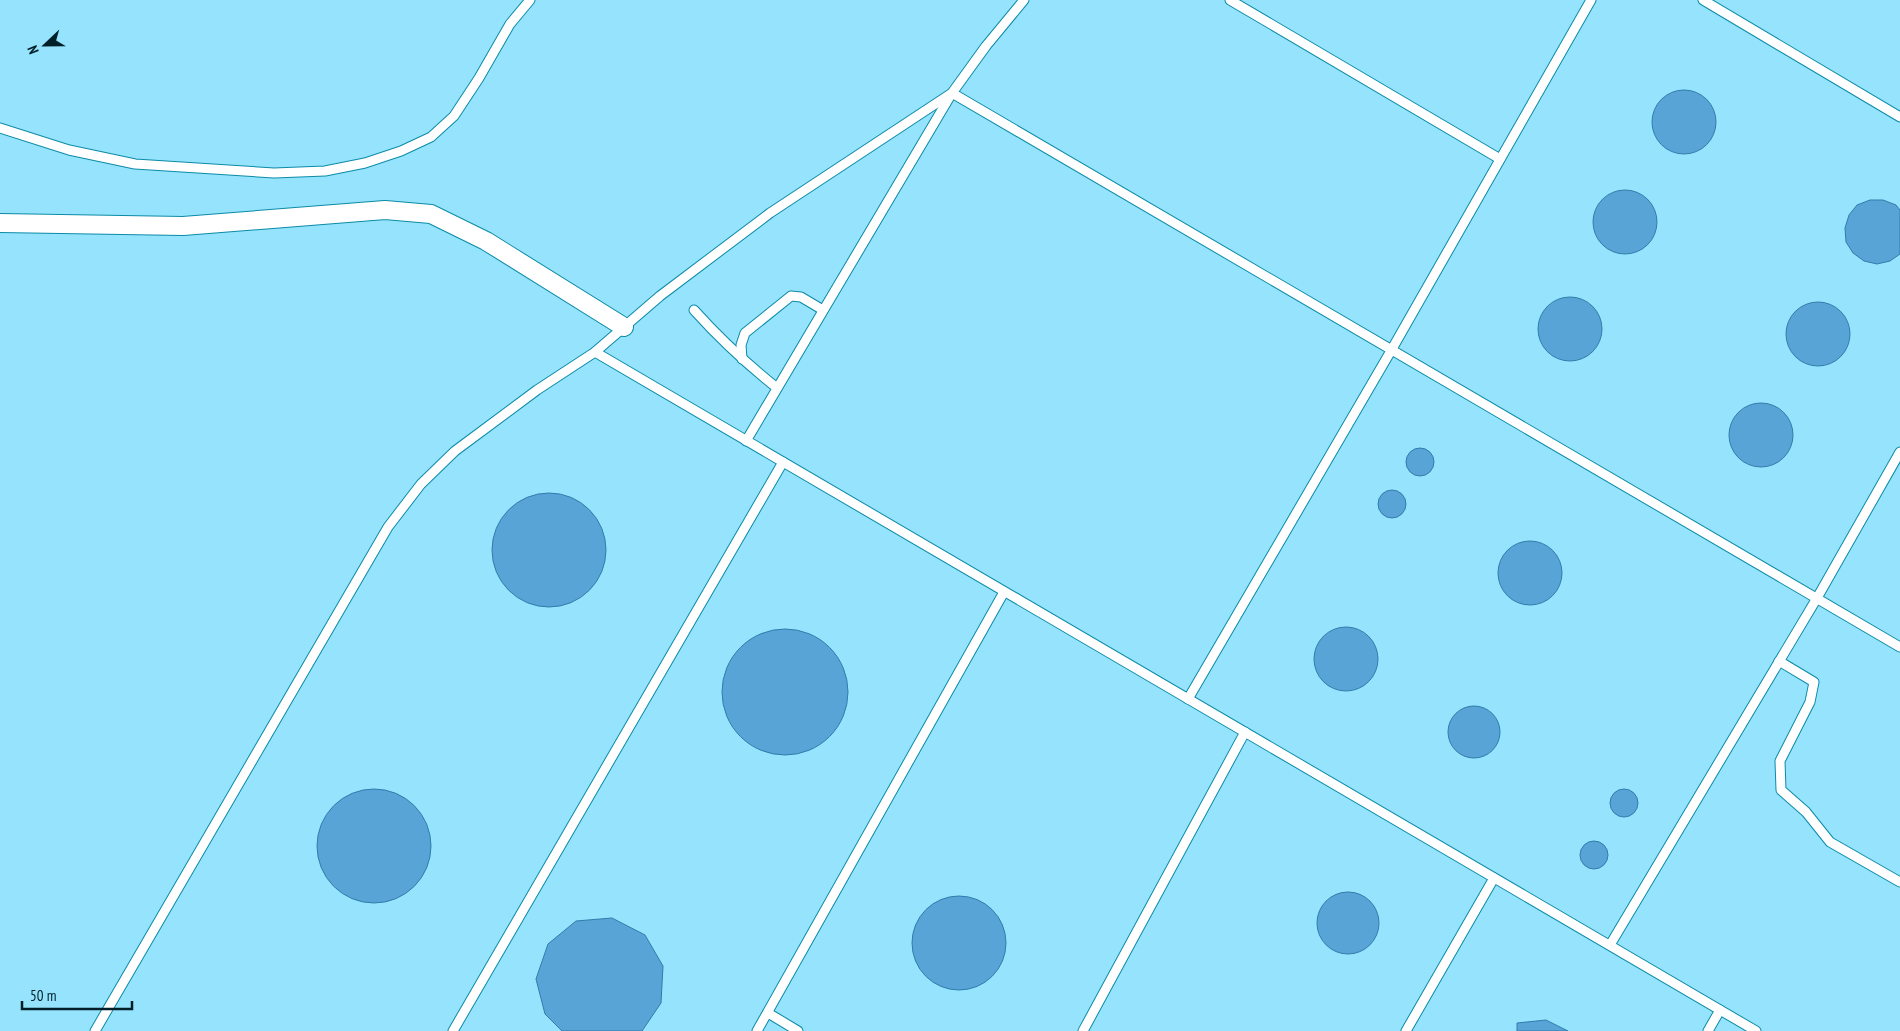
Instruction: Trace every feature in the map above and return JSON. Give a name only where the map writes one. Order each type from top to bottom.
[{"type":"street","points":[[0,223],[183,226],[385,210],[430,214],[486,241],[624,327]]},
{"type":"lane","points":[[0,128],[69,150],[135,164],[274,173],[325,171],[365,163],[401,152],[431,137],[454,116],[479,78],[510,24],[530,0]]},
{"type":"lane","points":[[746,441],[952,93],[986,46],[1024,0]]},
{"type":"lane","points":[[1230,0],[1500,159]]},
{"type":"lane","points":[[1188,699],[1392,349],[1591,0]]},
{"type":"lane","points":[[1703,0],[1900,117]]},
{"type":"lane","points":[[95,1031],[388,527],[421,484],[455,451],[537,390],[594,352],[660,296],[770,213],[952,93]]},
{"type":"lane","points":[[952,93],[1900,647]]},
{"type":"lane","points":[[742,359],[740,345],[745,333],[791,296],[801,297],[823,310]]},
{"type":"lane","points":[[694,310],[715,334],[777,388]]},
{"type":"lane","points":[[594,352],[1756,1031]]},
{"type":"lane","points":[[1610,945],[1817,598],[1900,452]]},
{"type":"lane","points":[[453,1031],[783,462]]},
{"type":"lane","points":[[757,1031],[1004,592]]},
{"type":"lane","points":[[1779,661],[1814,682],[1810,702],[1780,761],[1781,790],[1806,812],[1830,842],[1900,882]]},
{"type":"lane","points":[[1083,1031],[1245,732]]},
{"type":"lane","points":[[1406,1031],[1494,878]]},
{"type":"lane","points":[[1708,1031],[1720,1010]]},
{"type":"lane","points":[[768,1013],[798,1031]]},
{"type":"building","points":[[1684,90],[1696,92],[1707,99],[1714,110],[1716,122],[1714,134],[1707,145],[1696,152],[1684,154],[1672,152],[1661,145],[1654,134],[1652,122],[1654,110],[1661,99],[1672,92]]},
{"type":"building","points":[[1625,190],[1637,192],[1648,199],[1655,210],[1657,222],[1655,234],[1648,245],[1637,252],[1625,254],[1613,252],[1602,245],[1595,234],[1593,222],[1595,210],[1602,199],[1613,192]]},
{"type":"building","points":[[1870,200],[1883,200],[1896,205],[1900,210],[1900,254],[1890,261],[1877,264],[1864,261],[1853,253],[1846,242],[1845,228],[1849,215],[1857,205]]},
{"type":"building","points":[[1570,297],[1582,299],[1593,306],[1600,317],[1602,329],[1600,341],[1593,352],[1582,359],[1570,361],[1558,359],[1547,352],[1540,341],[1538,329],[1540,317],[1547,306],[1558,299]]},
{"type":"building","points":[[1818,302],[1830,304],[1841,311],[1848,322],[1850,334],[1848,346],[1841,357],[1830,364],[1818,366],[1806,364],[1795,357],[1788,346],[1786,334],[1788,322],[1795,311],[1806,304]]},
{"type":"building","points":[[1761,403],[1773,405],[1784,412],[1791,423],[1793,435],[1791,447],[1784,458],[1773,465],[1761,467],[1749,465],[1738,458],[1731,447],[1729,435],[1731,423],[1738,412],[1749,405]]},
{"type":"building","points":[[1420,448],[1430,452],[1434,462],[1430,472],[1420,476],[1410,472],[1406,462],[1410,452]]},
{"type":"building","points":[[1392,490],[1402,494],[1406,504],[1402,514],[1392,518],[1382,514],[1378,504],[1382,494]]},
{"type":"building","points":[[549,493],[571,497],[590,509],[602,528],[606,550],[602,572],[590,591],[571,603],[549,607],[527,603],[508,591],[496,572],[492,550],[496,528],[508,509],[527,497]]},
{"type":"building","points":[[1530,541],[1542,543],[1553,550],[1560,561],[1562,573],[1560,585],[1553,596],[1542,603],[1530,605],[1518,603],[1507,596],[1500,585],[1498,573],[1500,561],[1507,550],[1518,543]]},
{"type":"building","points":[[1346,627],[1358,629],[1369,636],[1376,647],[1378,659],[1376,671],[1369,682],[1358,689],[1346,691],[1334,689],[1323,682],[1316,671],[1314,659],[1316,647],[1323,636],[1334,629]]},
{"type":"building","points":[[785,629],[809,634],[830,647],[843,668],[848,692],[843,716],[830,737],[809,750],[785,755],[761,750],[740,737],[727,716],[722,692],[727,668],[740,647],[761,634]]},
{"type":"building","points":[[1469,706],[1479,706],[1493,713],[1500,727],[1500,737],[1493,751],[1479,758],[1469,758],[1459,754],[1452,747],[1448,737],[1448,727],[1452,717],[1459,710]]},
{"type":"building","points":[[374,789],[396,793],[415,805],[427,824],[431,846],[427,868],[415,887],[396,899],[374,903],[352,899],[333,887],[321,868],[317,846],[321,824],[333,805],[352,793]]},
{"type":"building","points":[[1624,789],[1634,793],[1638,803],[1634,813],[1624,817],[1614,813],[1610,803],[1614,793]]},
{"type":"building","points":[[1594,841],[1604,845],[1608,855],[1604,865],[1594,869],[1584,865],[1580,855],[1584,845]]},
{"type":"building","points":[[1342,892],[1354,892],[1370,901],[1377,911],[1379,923],[1377,935],[1370,945],[1354,954],[1342,954],[1331,949],[1322,940],[1317,929],[1317,917],[1322,906],[1331,897]]},
{"type":"building","points":[[959,896],[977,900],[992,910],[1002,925],[1006,943],[1002,961],[992,976],[977,986],[959,990],[941,986],[926,976],[916,961],[912,943],[916,925],[926,910],[941,900]]},
{"type":"building","points":[[612,918],[645,935],[663,966],[661,1003],[642,1031],[562,1031],[545,1014],[536,979],[548,944],[576,921]]},
{"type":"building","points":[[1546,1020],[1568,1031],[1517,1031],[1517,1023]]}]
